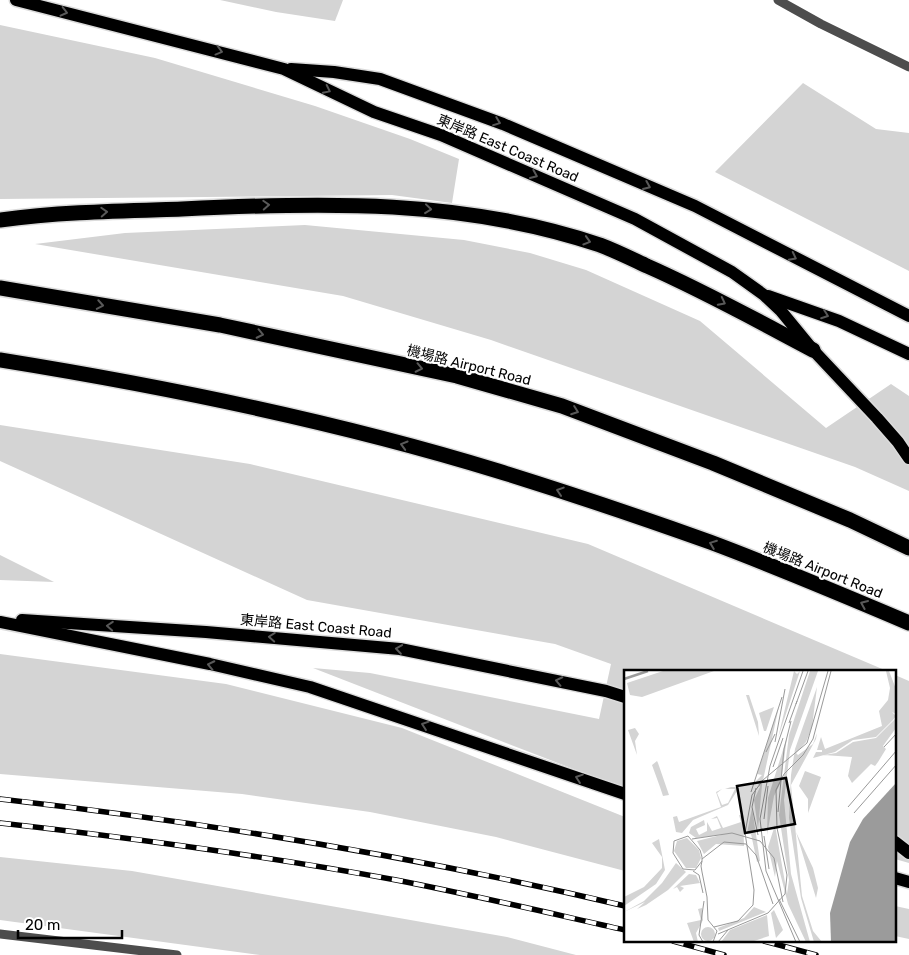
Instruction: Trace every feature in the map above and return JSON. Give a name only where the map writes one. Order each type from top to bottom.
[{"type":"highway","points":[[0,220],[55,214],[274,205],[374,205],[472,214],[559,232],[603,246],[678,280],[813,350]]},
{"type":"highway","name":"機場路 Airport Road","points":[[0,288],[220,325],[457,376],[553,404],[713,462],[850,520],[909,548]]},
{"type":"highway","name":"機場路 Airport Road","points":[[0,360],[167,388],[266,410],[495,470],[711,543],[909,623]]},
{"type":"main road","name":"東岸路 East Coast Road","points":[[16,0],[284,69],[374,112],[441,135],[635,219],[732,272],[764,295],[781,311],[813,350],[898,442],[909,458]]},
{"type":"main road","points":[[284,69],[334,72],[380,79],[504,124],[695,206],[909,316]]},
{"type":"main road","points":[[764,295],[839,320],[909,354]]},
{"type":"main road","name":"東岸路 East Coast Road","points":[[0,620],[206,632],[400,649],[606,691],[624,697]]},
{"type":"main road","points":[[0,620],[310,687],[624,794]]},
{"type":"main road","points":[[896,843],[909,853]]},
{"type":"main road","points":[[896,878],[909,882]]},
{"type":"street","points":[[778,0],[909,68]]},
{"type":"street","points":[[0,934],[177,955]]},
{"type":"shaded area","points":[[220,0],[343,0],[335,21],[276,12]]},
{"type":"shaded area","points":[[0,25],[155,58],[315,106],[410,139],[459,159],[452,203],[392,195],[0,199]]},
{"type":"shaded area","points":[[803,83],[876,129],[909,133],[909,271],[715,172]]},
{"type":"shaded area","points":[[305,225],[464,240],[530,253],[586,270],[700,321],[826,428],[891,384],[909,396],[909,491],[855,467],[491,340],[343,296],[35,244],[125,233]]},
{"type":"shaded area","points":[[0,425],[250,464],[588,544],[885,670],[624,670],[624,789],[313,668],[370,673],[599,719],[611,664],[555,644],[307,600],[0,461]]},
{"type":"shaded area","points":[[0,555],[54,582],[0,580]]},
{"type":"shaded area","points":[[0,654],[226,684],[402,728],[624,817],[624,871],[496,837],[370,812],[242,794],[0,774]]},
{"type":"shaded area","points":[[896,675],[909,681],[909,863],[896,859]]},
{"type":"shaded area","points":[[0,857],[132,871],[507,937],[576,955],[260,955],[0,920]]},
{"type":"shaded area","points":[[896,906],[909,909],[909,939],[896,936]]},
{"type":"railway","points":[[0,799],[79,808],[314,843],[470,872],[624,906]]},
{"type":"railway","points":[[0,823],[199,848],[347,871],[454,892],[624,930]]},
{"type":"railway","points":[[677,942],[724,955]]},
{"type":"railway","points":[[768,942],[816,955]]}]
